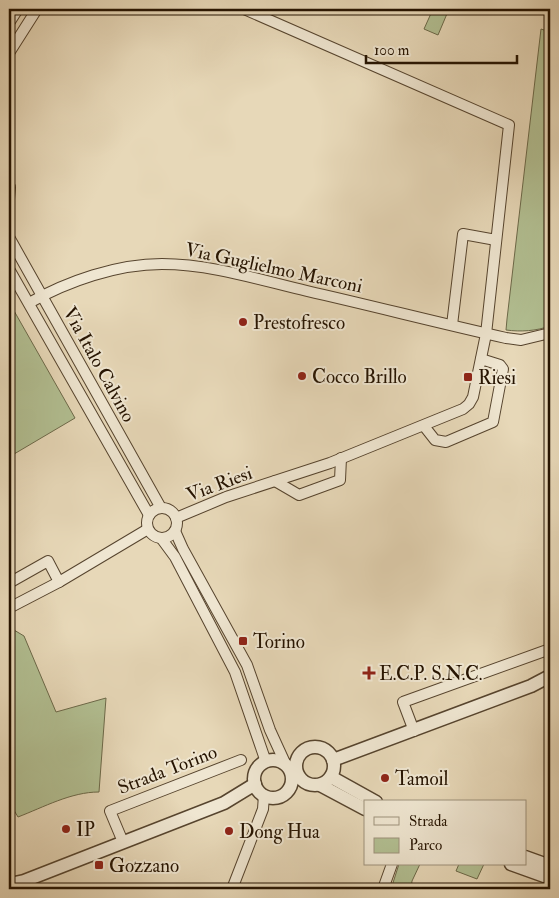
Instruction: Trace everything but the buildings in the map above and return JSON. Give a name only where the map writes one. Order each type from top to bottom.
[{"type":"street","points":[[9,23],[18,9]]},
{"type":"street","points":[[9,52],[37,9]]},
{"type":"street","name":"Via Riesi","points":[[176,518],[226,496],[341,458],[463,409],[473,397],[486,334],[509,125],[244,9]]},
{"type":"street","points":[[9,199],[10,187]]},
{"type":"street","points":[[452,325],[463,234],[496,240]]},
{"type":"street","name":"Via Italo Calvino","points":[[9,237],[161,508],[167,509],[176,518]]},
{"type":"street","name":"Via Guglielmo Marconi","points":[[29,304],[56,288],[109,272],[146,265],[171,264],[244,276],[355,301],[486,334],[521,340],[550,333]]},
{"type":"street","name":"Via Italo Calvino","points":[[9,269],[149,515]]},
{"type":"street","points":[[424,426],[435,440],[446,442],[493,422],[503,369],[481,359]]},
{"type":"street","name":"Via Riesi","points":[[275,481],[299,495],[340,480],[341,458]]},
{"type":"street","points":[[161,508],[149,515],[147,523],[148,529],[155,537],[169,537],[175,531],[176,518]]},
{"type":"street","points":[[9,608],[59,582],[148,529]]},
{"type":"street","points":[[175,531],[247,665],[270,730],[291,764],[291,774],[296,781],[320,784],[364,808]]},
{"type":"street","points":[[161,538],[175,557],[235,672],[266,762]]},
{"type":"street","points":[[9,583],[48,561],[59,582]]},
{"type":"street","points":[[414,730],[403,702],[550,649]]},
{"type":"street","points":[[333,760],[531,686],[550,676]]},
{"type":"street","points":[[531,686],[550,686]]},
{"type":"street","points":[[291,764],[308,748],[315,746],[323,748],[333,760],[334,768],[331,776],[320,784]]},
{"type":"street","name":"Strada Torino","points":[[123,842],[110,811],[241,760]]},
{"type":"street","points":[[291,764],[278,761],[266,762],[257,770],[255,784],[264,796],[272,798],[280,797],[286,793],[296,781]]},
{"type":"street","points":[[331,776],[373,800]]},
{"type":"street","points":[[10,886],[224,803],[255,784]]},
{"type":"street","points":[[232,889],[262,809],[264,796]]},
{"type":"street","points":[[526,857],[550,866]]},
{"type":"street","points":[[383,889],[391,866]]},
{"type":"street","points":[[517,866],[550,878]]},
{"type":"green space","points":[[433,9],[449,9],[438,35],[424,29]]},
{"type":"green space","points":[[541,29],[550,32],[550,326],[534,330],[512,331],[506,330],[507,319]]},
{"type":"green space","points":[[9,302],[75,418],[9,457]]},
{"type":"green space","points":[[9,627],[24,636],[56,712],[106,698],[99,792],[68,797],[18,817],[9,802]]},
{"type":"green space","points":[[398,866],[419,866],[412,881],[411,889],[391,889]]},
{"type":"green space","points":[[458,866],[483,866],[477,879],[456,871]]},
{"type":"place","name":"Prestofresco","points":[[243,322]]},
{"type":"place","name":"Cocco Brillo","points":[[302,376]]},
{"type":"place","name":"Riesi","points":[[468,377]]},
{"type":"place","name":"Torino","points":[[243,641]]},
{"type":"place","name":"E.C.P. S.N.C.","points":[[369,673]]},
{"type":"place","name":"Tamoil","points":[[385,778]]},
{"type":"place","name":"IP","points":[[66,829]]},
{"type":"place","name":"Dong Hua","points":[[229,831]]},
{"type":"place","name":"Gozzano","points":[[99,865]]}]
